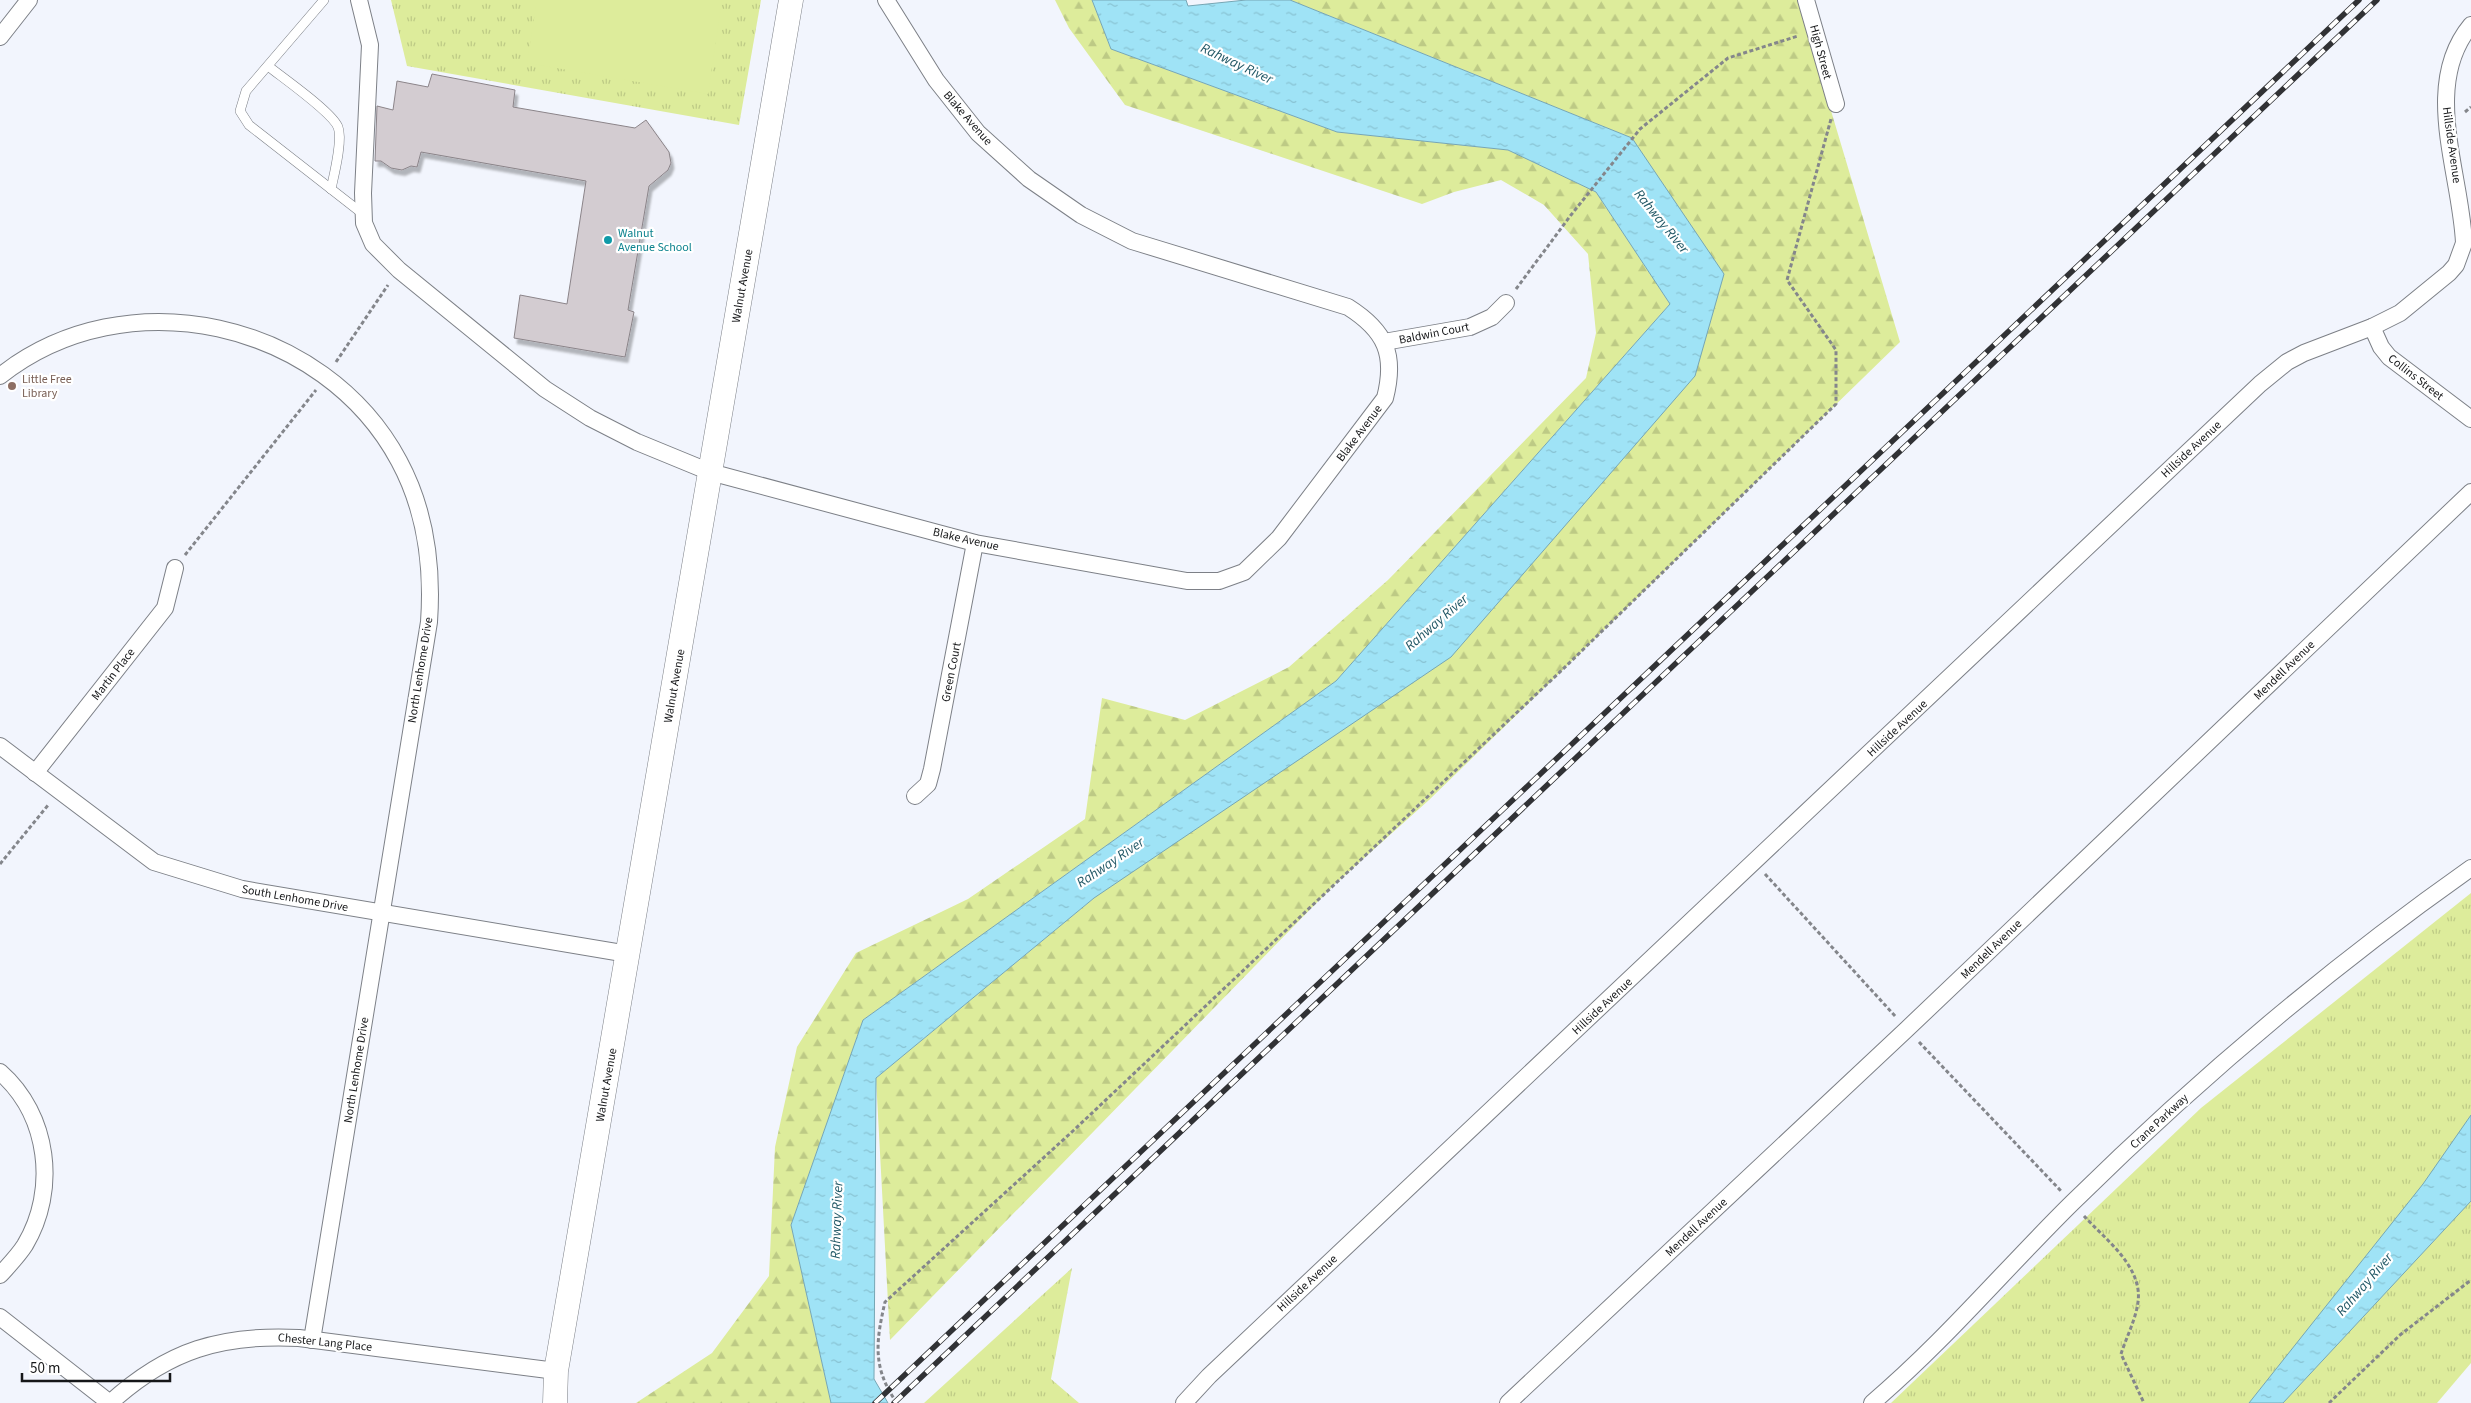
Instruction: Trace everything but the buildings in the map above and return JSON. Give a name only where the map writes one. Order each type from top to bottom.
[{"type":"street","points":[[0,37],[29,0]]},
{"type":"street","name":"Blake Avenue","points":[[359,0],[370,45],[371,59],[363,193],[364,223],[373,244],[398,270],[545,389],[590,418],[630,438],[710,472],[975,543],[1187,581],[1219,581],[1244,572],[1279,538],[1385,398],[1390,377],[1390,362],[1384,342],[1367,319],[1348,307],[1132,241],[1081,215],[1029,179],[978,134],[936,80],[886,0]]},
{"type":"street","name":"Walnut Avenue","points":[[555,1403],[556,1371],[791,0]]},
{"type":"street","name":"High Street","points":[[1806,0],[1836,104]]},
{"type":"street","name":"Hillside Avenue","points":[[1184,1403],[1216,1369],[2260,384],[2287,362],[2304,353],[2372,327],[2400,313],[2449,273],[2461,254],[2464,232],[2445,93],[2452,55],[2471,25]]},
{"type":"street","name":"Baldwin Court","points":[[1384,342],[1470,327],[1492,317],[1506,303]]},
{"type":"street","name":"North Lenhome Drive","points":[[0,376],[33,354],[75,336],[101,328],[156,322],[199,324],[253,337],[279,347],[326,377],[367,415],[398,460],[420,512],[430,566],[429,622],[312,1340]]},
{"type":"street","name":"Collins Street","points":[[2372,327],[2381,347],[2389,357],[2471,419]]},
{"type":"street","name":"Mendell Avenue","points":[[1508,1403],[1906,1029],[2471,492]]},
{"type":"street","name":"Green Court","points":[[915,796],[928,784],[932,769],[975,543]]},
{"type":"street","name":"Martin Place","points":[[35,773],[165,608],[175,568]]},
{"type":"street","name":"South Lenhome Drive","points":[[0,746],[154,862],[242,889],[628,954]]},
{"type":"street","name":"Crane Parkway","points":[[1872,1403],[1915,1364],[2072,1203],[2200,1083],[2373,940],[2471,868]]},
{"type":"street","points":[[0,1072],[21,1096],[35,1121],[43,1148],[45,1177],[38,1219],[22,1250],[0,1275]]},
{"type":"street","points":[[0,1317],[110,1403]]},
{"type":"street","name":"Chester Lang Place","points":[[110,1403],[133,1382],[152,1369],[195,1349],[217,1342],[264,1336],[312,1340],[556,1371]]},
{"type":"street","name":"Walnut Avenue","points":[[541,1403],[556,1371]]},
{"type":"lane","points":[[324,0],[246,91],[240,110],[249,125],[364,214]]},
{"type":"lane","points":[[268,66],[329,116],[338,128],[338,144],[331,189]]},
{"type":"path","points":[[1506,303],[1588,194],[1640,129],[1728,58],[1816,30]]},
{"type":"path","points":[[898,1403],[882,1372],[877,1344],[878,1328],[885,1302],[1082,1123],[1484,744],[1836,404],[1836,350],[1787,280],[1836,104]]},
{"type":"path","points":[[2465,112],[2471,107]]},
{"type":"path","points":[[175,568],[326,377],[398,270]]},
{"type":"path","points":[[0,864],[59,792]]},
{"type":"path","points":[[2072,1203],[2132,1270],[2138,1286],[2138,1303],[2121,1354],[2144,1403]]},
{"type":"path","points":[[2329,1403],[2400,1335],[2471,1280]]},
{"type":"green space","points":[[391,0],[761,0],[739,125],[407,66]]},
{"type":"green space","points":[[537,0],[722,0],[708,94],[527,63]]},
{"type":"green space","points":[[1055,0],[1092,0],[1111,49],[1337,132],[1508,150],[1596,192],[1670,304],[1336,681],[863,1020],[791,1225],[831,1403],[636,1403],[712,1353],[769,1276],[775,1147],[797,1047],[856,953],[968,899],[1085,819],[1102,698],[1185,720],[1289,667],[1388,580],[1586,378],[1596,333],[1588,254],[1544,205],[1501,180],[1454,192],[1422,204],[1125,105],[1069,28]]},
{"type":"green space","points":[[1290,0],[1798,0],[1900,342],[1429,800],[1335,884],[890,1340],[876,1078],[1094,898],[1695,376],[1632,138]]},
{"type":"green space","points":[[2471,893],[2471,1363],[2437,1403],[1891,1403],[2201,1108]]},
{"type":"green space","points":[[1072,1268],[1051,1379],[1079,1403],[924,1403]]},
{"type":"water","name":"Rahway River","points":[[1092,0],[1186,0],[1188,6],[1246,0],[1290,0],[1632,138],[1724,274],[1695,376],[1451,657],[1094,898],[876,1078],[874,1379],[888,1403],[831,1403],[791,1225],[863,1020],[1336,681],[1670,304],[1596,192],[1508,150],[1337,132],[1111,49]]},
{"type":"water","name":"Rahway River","points":[[2471,1115],[2471,1201],[2283,1403],[2249,1403],[2423,1184]]},
{"type":"railway","points":[[875,1403],[2359,0]]},
{"type":"railway","points":[[894,1403],[2377,0]]},
{"type":"place","name":"Walnut Avenue School","points":[[608,240]]},
{"type":"place","name":"Little Free Library","points":[[12,386]]}]
